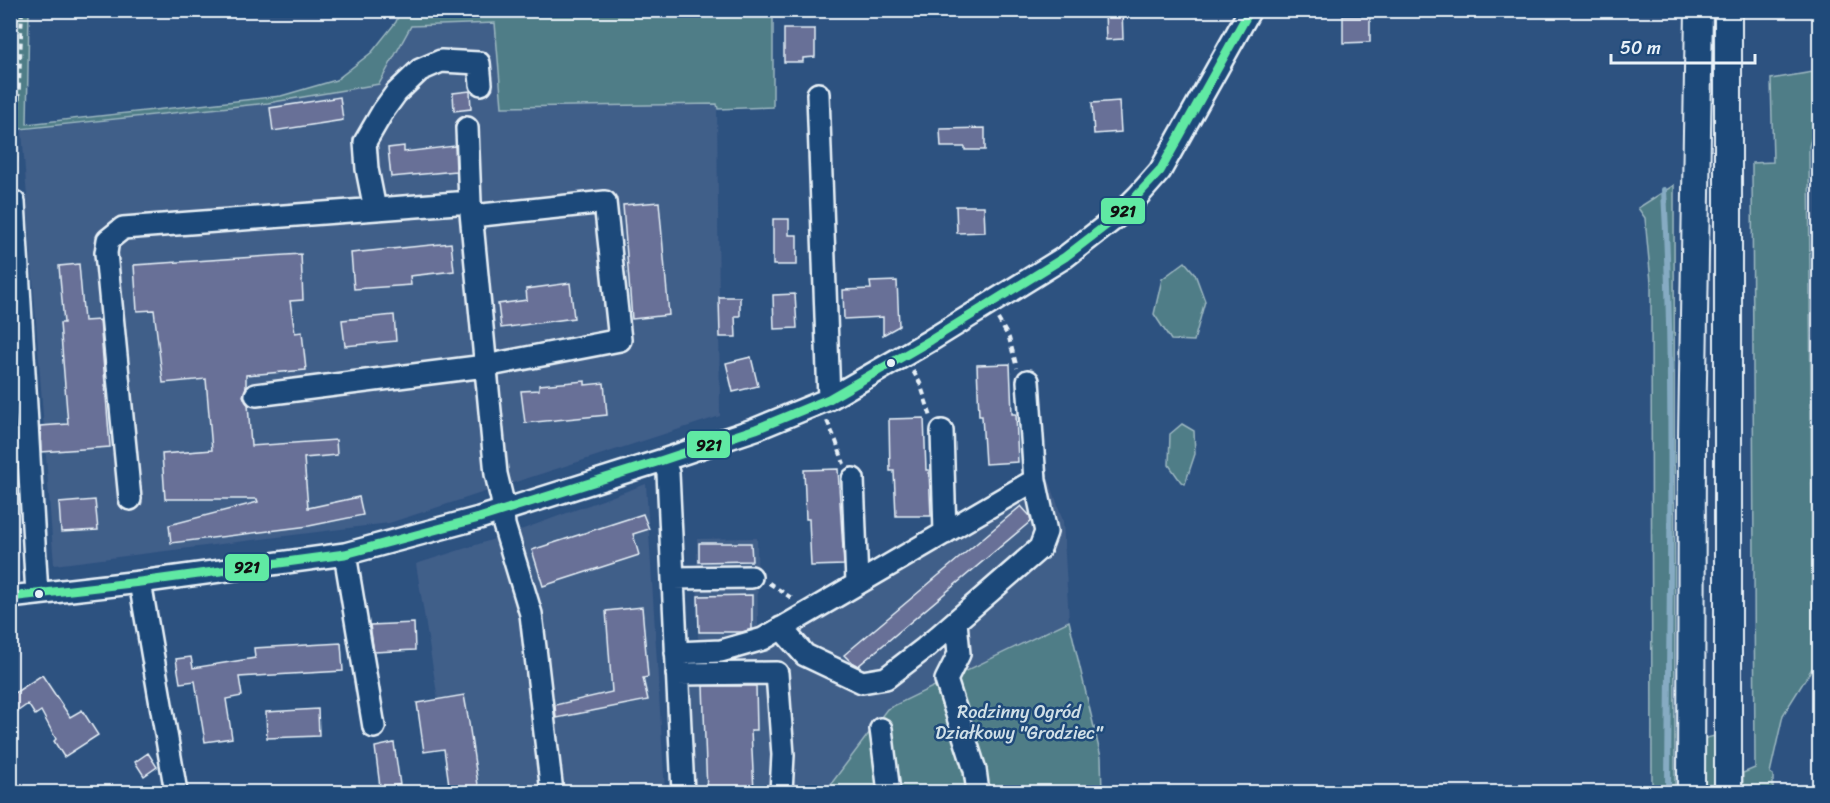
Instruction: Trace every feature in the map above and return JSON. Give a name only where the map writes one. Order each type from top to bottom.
[{"type":"main road","points":[[1691,792],[1692,439],[1699,10]]},
{"type":"main road","points":[[1728,10],[1728,792]]},
{"type":"street","points":[[10,597],[345,554],[502,511],[826,407],[1065,257],[1118,216],[1160,171],[1250,10]]},
{"type":"street","points":[[375,209],[365,142],[396,93],[420,70],[441,61],[479,63],[481,84]]},
{"type":"street","points":[[818,94],[826,407]]},
{"type":"street","points":[[467,128],[471,209],[496,474],[507,535],[531,614],[552,792]]},
{"type":"street","points":[[12,202],[37,594]]},
{"type":"street","points":[[130,499],[106,253],[108,240],[123,228],[375,209],[471,209],[605,202],[620,340],[485,366],[256,395]]},
{"type":"street","points":[[781,628],[806,655],[861,682],[886,678],[956,622],[1040,548],[1046,532],[1035,480],[1023,375]]},
{"type":"street","points":[[937,424],[945,532]]},
{"type":"street","points":[[663,460],[668,473],[683,792]]},
{"type":"street","points":[[849,473],[857,583]]},
{"type":"street","points":[[677,663],[764,639],[1035,480]]},
{"type":"street","points":[[345,554],[374,727]]},
{"type":"street","points":[[673,578],[751,577]]},
{"type":"street","points":[[140,582],[176,792]]},
{"type":"street","points":[[956,622],[959,654],[946,680],[975,770],[978,792]]},
{"type":"street","points":[[677,663],[777,673],[783,755],[780,792]]},
{"type":"street","points":[[881,729],[889,792]]},
{"type":"path","points":[[12,202],[22,10]]},
{"type":"path","points":[[994,314],[1009,338],[1023,375]]},
{"type":"path","points":[[909,365],[920,383],[937,424]]},
{"type":"path","points":[[826,407],[849,473]]},
{"type":"path","points":[[751,577],[763,579],[802,605]]},
{"type":"shaded area","points":[[495,23],[502,107],[717,104],[720,416],[389,523],[54,565],[22,130],[268,103],[379,84],[411,26]]},
{"type":"shaded area","points":[[1050,482],[1063,521],[1069,621],[997,660],[887,709],[825,792],[691,792],[687,661],[769,644]]},
{"type":"shaded area","points":[[646,484],[665,792],[453,792],[416,564],[507,535]]},
{"type":"shaded area","points":[[757,538],[758,631],[728,642],[698,643],[697,539]]},
{"type":"green space","points":[[400,10],[773,11],[773,107],[718,109],[717,104],[502,107],[495,23],[411,26],[379,84],[268,103],[11,130],[14,11],[29,11],[27,124],[281,96],[336,80],[372,52],[396,22]]},
{"type":"green space","points":[[1819,71],[1819,120],[1809,146],[1813,667],[1783,715],[1770,773],[1773,775],[1773,792],[1743,792],[1743,773],[1755,768],[1752,163],[1773,162],[1771,79]]},
{"type":"green space","points":[[1674,185],[1675,792],[1652,792],[1651,282],[1645,218],[1638,208]]},
{"type":"green space","points":[[1185,262],[1195,274],[1205,301],[1194,341],[1171,340],[1154,314],[1162,279]]},
{"type":"green space","points":[[1182,424],[1194,431],[1195,454],[1185,484],[1169,465],[1170,434]]},
{"type":"green space","name":"Rodzinny Ogród Działkowy \"Grodziec\"","points":[[1069,621],[1101,757],[1102,792],[825,792],[887,709]]},
{"type":"green space","points":[[1714,736],[1716,739],[1716,792],[1703,792],[1703,739]]},
{"type":"building","points":[[1105,10],[1122,10],[1123,39],[1106,40]]},
{"type":"building","points":[[1343,16],[1370,16],[1370,42],[1343,43]]},
{"type":"building","points":[[784,29],[815,29],[815,57],[803,58],[803,62],[784,62]]},
{"type":"building","points":[[470,91],[471,109],[454,111],[453,93]]},
{"type":"building","points":[[340,97],[343,120],[273,131],[270,108]]},
{"type":"building","points":[[1119,101],[1121,132],[1094,134],[1092,103]]},
{"type":"building","points":[[985,128],[985,150],[941,147],[940,129]]},
{"type":"building","points":[[404,146],[404,152],[455,146],[456,171],[391,177],[388,148]]},
{"type":"building","points":[[659,202],[669,315],[632,319],[623,205]]},
{"type":"building","points":[[956,206],[984,206],[985,232],[957,233]]},
{"type":"building","points":[[773,219],[789,219],[789,235],[797,235],[797,265],[773,265]]},
{"type":"building","points":[[451,243],[454,271],[410,276],[411,285],[354,289],[351,253]]},
{"type":"building","points":[[301,254],[303,300],[290,301],[295,333],[302,332],[306,370],[246,375],[243,396],[248,404],[251,446],[336,440],[337,455],[304,458],[308,508],[359,497],[363,515],[309,526],[171,543],[169,525],[258,502],[257,499],[165,499],[162,454],[212,450],[206,379],[163,383],[154,310],[137,311],[134,265]]},
{"type":"building","points":[[79,264],[84,321],[100,320],[110,447],[41,452],[40,426],[68,424],[60,323],[64,323],[59,266]]},
{"type":"building","points":[[897,281],[899,326],[883,335],[883,317],[844,319],[843,290],[871,289],[870,282]]},
{"type":"building","points":[[570,283],[574,318],[501,328],[498,304],[527,300],[526,289]]},
{"type":"building","points":[[795,294],[797,328],[774,329],[773,295]]},
{"type":"building","points":[[719,297],[740,297],[740,316],[735,316],[736,337],[720,337]]},
{"type":"building","points":[[394,315],[396,341],[345,346],[342,320]]},
{"type":"building","points":[[751,357],[758,386],[733,392],[726,363]]},
{"type":"building","points":[[1010,364],[1012,414],[1016,414],[1018,462],[985,464],[982,416],[979,416],[977,365]]},
{"type":"building","points":[[585,381],[585,385],[604,383],[607,415],[525,423],[521,391],[539,390],[539,385]]},
{"type":"building","points":[[924,418],[931,516],[896,516],[894,471],[890,471],[889,419]]},
{"type":"building","points":[[838,469],[844,565],[811,566],[804,470]]},
{"type":"building","points":[[95,500],[98,530],[61,532],[59,503]]},
{"type":"building","points":[[1021,506],[1030,516],[1031,521],[858,666],[844,655]]},
{"type":"building","points":[[643,514],[649,529],[633,534],[639,555],[543,586],[532,550]]},
{"type":"building","points":[[699,543],[751,543],[752,561],[699,562]]},
{"type":"building","points":[[752,595],[752,629],[742,632],[699,632],[698,596]]},
{"type":"building","points":[[642,607],[648,677],[643,678],[648,700],[556,718],[555,705],[612,692],[606,611]]},
{"type":"building","points":[[414,623],[415,650],[374,652],[370,625]]},
{"type":"building","points":[[341,643],[343,671],[239,677],[242,696],[226,699],[232,738],[205,742],[195,681],[180,683],[176,659],[191,657],[193,668],[255,658],[254,648]]},
{"type":"building","points":[[42,675],[70,717],[82,710],[98,735],[64,757],[41,711],[35,715],[28,704],[18,711],[10,700],[10,696]]},
{"type":"building","points":[[703,686],[756,686],[757,730],[751,730],[754,792],[707,792]]},
{"type":"building","points":[[464,695],[479,792],[450,792],[444,749],[424,752],[417,703]]},
{"type":"building","points":[[318,709],[319,736],[267,738],[266,712]]},
{"type":"building","points":[[394,743],[400,785],[380,787],[375,747]]},
{"type":"building","points":[[148,753],[157,767],[144,776],[135,762]]},
{"type":"waterway","points":[[1664,190],[1670,416],[1668,792]]},
{"type":"transit line","name":"921","points":[[10,597],[345,554],[479,518],[663,460],[756,429],[829,399],[931,340],[1065,257],[1118,216],[1160,171],[1250,10]]}]
